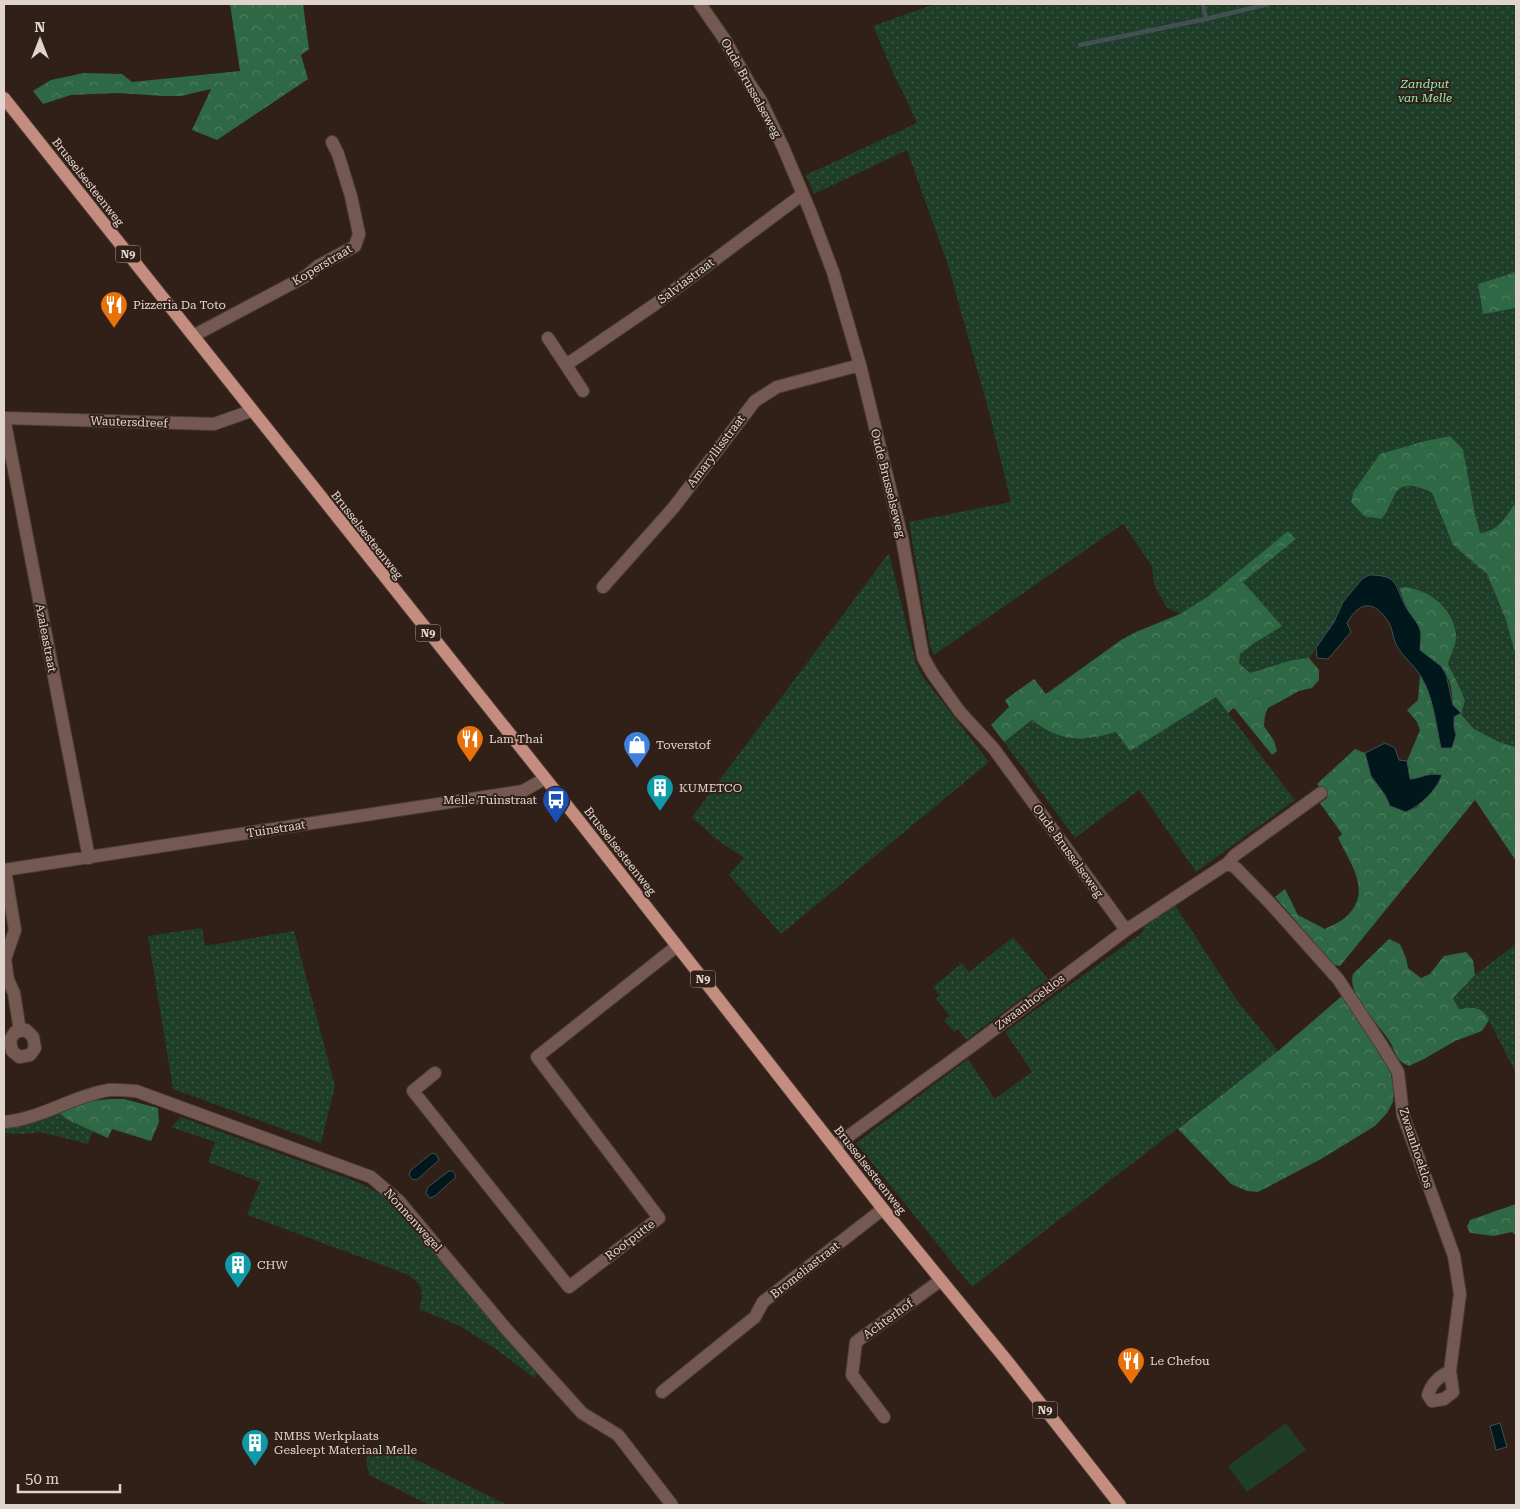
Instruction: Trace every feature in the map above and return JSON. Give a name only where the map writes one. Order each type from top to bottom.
[{"type":"main road","name":"Brusselsesteenweg","points":[[4,98],[677,946],[883,1209],[1008,1362],[1120,1505]]},
{"type":"street","name":"Oude Brusselseweg","points":[[700,4],[725,40],[760,99],[803,194],[833,272],[860,365],[902,538],[923,657],[954,704],[994,749],[1126,930]]},
{"type":"street","name":"Koperstraat","points":[[193,336],[306,276],[318,266],[355,246],[359,234],[351,196],[338,154],[332,142]]},
{"type":"street","name":"Salviastraat","points":[[566,365],[654,305],[803,194]]},
{"type":"street","points":[[548,338],[583,391]]},
{"type":"street","name":"Amaryllisstraat","points":[[603,586],[674,507],[755,400],[777,387],[860,365]]},
{"type":"street","name":"Wautersdreef","points":[[4,418],[214,424],[251,411]]},
{"type":"street","name":"Azaleastraat","points":[[4,418],[89,858]]},
{"type":"street","name":"Tuinstraat","points":[[4,870],[523,791],[544,778]]},
{"type":"street","name":"Zwaanhoeklos","points":[[835,1146],[1126,930],[1228,862],[1321,793]]},
{"type":"street","name":"Zwaanhoeklos","points":[[1228,862],[1270,903],[1338,979],[1398,1072],[1403,1115],[1454,1256],[1460,1294],[1450,1371]]},
{"type":"street","points":[[4,870],[15,930],[5,959],[8,980],[14,993],[20,1031]]},
{"type":"street","name":"Rootputte","points":[[435,1073],[412,1091],[569,1287],[659,1218],[537,1057],[677,946]]},
{"type":"street","name":"Nonnenwegel","points":[[4,1122],[28,1118],[90,1095],[111,1090],[136,1092],[371,1177],[399,1201],[507,1330],[582,1414],[618,1435],[672,1505]]},
{"type":"street","name":"Bromeliastraat","points":[[662,1392],[755,1317],[763,1302],[883,1209]]},
{"type":"street","name":"Achterhof","points":[[884,1417],[852,1375],[856,1342],[941,1280]]},
{"type":"green space","points":[[230,4],[303,4],[309,49],[301,55],[308,79],[217,140],[192,130],[211,89],[181,96],[117,93],[71,95],[43,104],[33,91],[51,80],[84,73],[122,74],[132,82],[240,71]]},
{"type":"green space","name":"Zandput van Melle","points":[[935,4],[1516,4],[1516,272],[1478,284],[1483,313],[1516,308],[1516,505],[1513,506],[1504,520],[1496,527],[1480,533],[1463,449],[1450,436],[1380,454],[1388,512],[1395,493],[1403,487],[1418,487],[1432,493],[1453,545],[1487,574],[1506,620],[1516,657],[1516,747],[1499,742],[1474,729],[1461,713],[1465,701],[1448,664],[1454,647],[1454,633],[1452,622],[1447,612],[1432,596],[1411,588],[1399,588],[1393,581],[1369,575],[1362,580],[1343,602],[1334,622],[1309,658],[1292,660],[1250,673],[1239,663],[1239,654],[1253,644],[1243,582],[1296,539],[1288,531],[1210,595],[1180,614],[1166,607],[1154,584],[1152,566],[1123,524],[934,655],[930,645],[909,522],[1011,502],[989,412],[948,265],[907,150],[814,194],[806,175],[917,123],[873,26]]},
{"type":"green space","points":[[1516,272],[1516,308],[1483,314],[1478,284]]},
{"type":"green space","points":[[1450,436],[1463,449],[1480,533],[1496,527],[1504,520],[1513,506],[1516,505],[1516,657],[1506,620],[1487,574],[1453,545],[1432,493],[1418,487],[1403,487],[1395,494],[1388,510],[1381,519],[1364,516],[1351,502],[1354,491],[1380,454]]},
{"type":"green space","points":[[1288,531],[1296,539],[1243,582],[1282,626],[1240,654],[1239,663],[1250,673],[1292,660],[1309,658],[1319,670],[1319,680],[1312,688],[1299,691],[1268,708],[1264,726],[1274,741],[1277,751],[1272,755],[1234,708],[1228,713],[1216,697],[1130,751],[1116,732],[1092,738],[1066,737],[1044,729],[1032,720],[1004,742],[991,725],[1009,707],[1005,700],[1034,679],[1046,694],[1121,640],[1180,614],[1210,595]]},
{"type":"green space","points":[[889,553],[916,664],[923,677],[989,762],[781,934],[729,875],[744,858],[716,839],[692,817]]},
{"type":"green space","points":[[1405,587],[1431,596],[1445,608],[1454,624],[1456,642],[1448,664],[1465,701],[1461,714],[1474,729],[1499,742],[1516,747],[1516,861],[1475,800],[1340,966],[1334,965],[1275,897],[1285,889],[1298,915],[1325,929],[1346,917],[1354,908],[1358,898],[1357,878],[1338,838],[1342,834],[1320,803],[1327,798],[1317,784],[1355,749],[1365,753],[1371,776],[1385,795],[1406,812],[1417,807],[1439,783],[1432,773],[1417,779],[1410,779],[1407,761],[1420,730],[1417,722],[1407,710],[1418,700],[1420,675],[1431,697],[1441,748],[1456,735],[1449,681],[1441,667],[1420,650],[1420,630],[1406,607],[1399,588]]},
{"type":"green space","points":[[1216,697],[1295,800],[1196,872],[1139,790],[1075,838],[1004,742],[1032,720],[1039,726],[1088,739],[1200,705]]},
{"type":"green space","points":[[1175,905],[1236,999],[1278,1051],[972,1287],[856,1143],[968,1059],[995,1099],[1032,1072],[1005,1032],[1143,932],[1144,927]]},
{"type":"green space","points":[[202,928],[205,946],[294,931],[335,1086],[321,1143],[173,1089],[148,936]]},
{"type":"green space","points":[[1013,937],[1048,979],[966,1040],[958,1029],[954,1032],[944,1020],[950,1016],[936,999],[940,995],[933,987],[962,963],[969,972]]},
{"type":"green space","points":[[1389,939],[1400,944],[1408,968],[1421,978],[1430,974],[1444,956],[1466,952],[1473,960],[1475,975],[1453,998],[1459,1009],[1477,1008],[1486,1015],[1489,1020],[1482,1031],[1455,1041],[1409,1066],[1401,1061],[1390,1042],[1365,1010],[1354,991],[1352,982],[1353,974]]},
{"type":"green space","points":[[1516,944],[1516,1073],[1485,1013],[1477,1008],[1459,1009],[1453,998],[1475,975]]},
{"type":"green space","points":[[1343,995],[1361,1025],[1374,1041],[1390,1070],[1394,1088],[1393,1102],[1387,1113],[1375,1126],[1321,1159],[1258,1192],[1247,1191],[1231,1184],[1178,1129],[1278,1051]]},
{"type":"green space","points":[[124,1099],[158,1108],[159,1122],[151,1141],[112,1129],[108,1138],[68,1120],[58,1112],[92,1101]]},
{"type":"green space","points":[[58,1112],[68,1120],[93,1131],[88,1144],[40,1132],[23,1134],[4,1133],[4,1127]]},
{"type":"green space","points":[[181,1117],[360,1183],[382,1195],[397,1209],[538,1373],[534,1378],[496,1349],[460,1326],[419,1309],[422,1298],[421,1290],[418,1283],[409,1275],[247,1215],[260,1182],[208,1162],[215,1142],[171,1127]]},
{"type":"green space","points":[[1516,1204],[1516,1235],[1512,1232],[1494,1236],[1470,1233],[1467,1227],[1470,1220]]},
{"type":"green space","points":[[1286,1423],[1306,1450],[1247,1492],[1228,1466]]},
{"type":"green space","points":[[378,1443],[397,1450],[507,1505],[429,1505],[369,1475],[366,1460],[368,1456],[372,1457]]},
{"type":"water","points":[[1369,575],[1386,577],[1395,583],[1406,607],[1419,627],[1421,635],[1420,650],[1441,666],[1446,674],[1453,705],[1461,713],[1454,717],[1456,735],[1452,748],[1441,748],[1434,710],[1428,691],[1418,671],[1398,648],[1389,623],[1378,610],[1368,606],[1357,610],[1347,623],[1351,632],[1328,659],[1317,658],[1316,648],[1334,622],[1343,602],[1362,579]]},
{"type":"water","points":[[1385,743],[1395,748],[1399,760],[1407,761],[1410,779],[1437,774],[1442,775],[1436,787],[1427,797],[1417,806],[1406,812],[1390,806],[1385,795],[1371,776],[1365,753]]},
{"type":"water","points":[[432,1153],[436,1154],[439,1160],[418,1179],[413,1180],[409,1175],[411,1170]]},
{"type":"water","points":[[449,1171],[453,1171],[456,1177],[435,1196],[430,1198],[426,1193],[428,1187]]},
{"type":"water","points":[[1500,1423],[1507,1447],[1496,1450],[1490,1426]]},
{"type":"waterway","points":[[1203,4],[1206,19]]},
{"type":"waterway","points":[[1080,45],[1268,4]]},
{"type":"place","name":"Pizzeria Da Toto","points":[[114,329]]},
{"type":"place","name":"Lam Thai","points":[[470,763]]},
{"type":"place","name":"Toverstof","points":[[637,769]]},
{"type":"place","name":"KUMETCO","points":[[660,812]]},
{"type":"place","name":"Melle Tuinstraat","points":[[556,824]]},
{"type":"place","name":"CHW","points":[[238,1289]]},
{"type":"place","name":"Le Chefou","points":[[1131,1385]]},
{"type":"place","name":"NMBS Werkplaats Gesleept Materiaal Melle","points":[[255,1467]]}]
